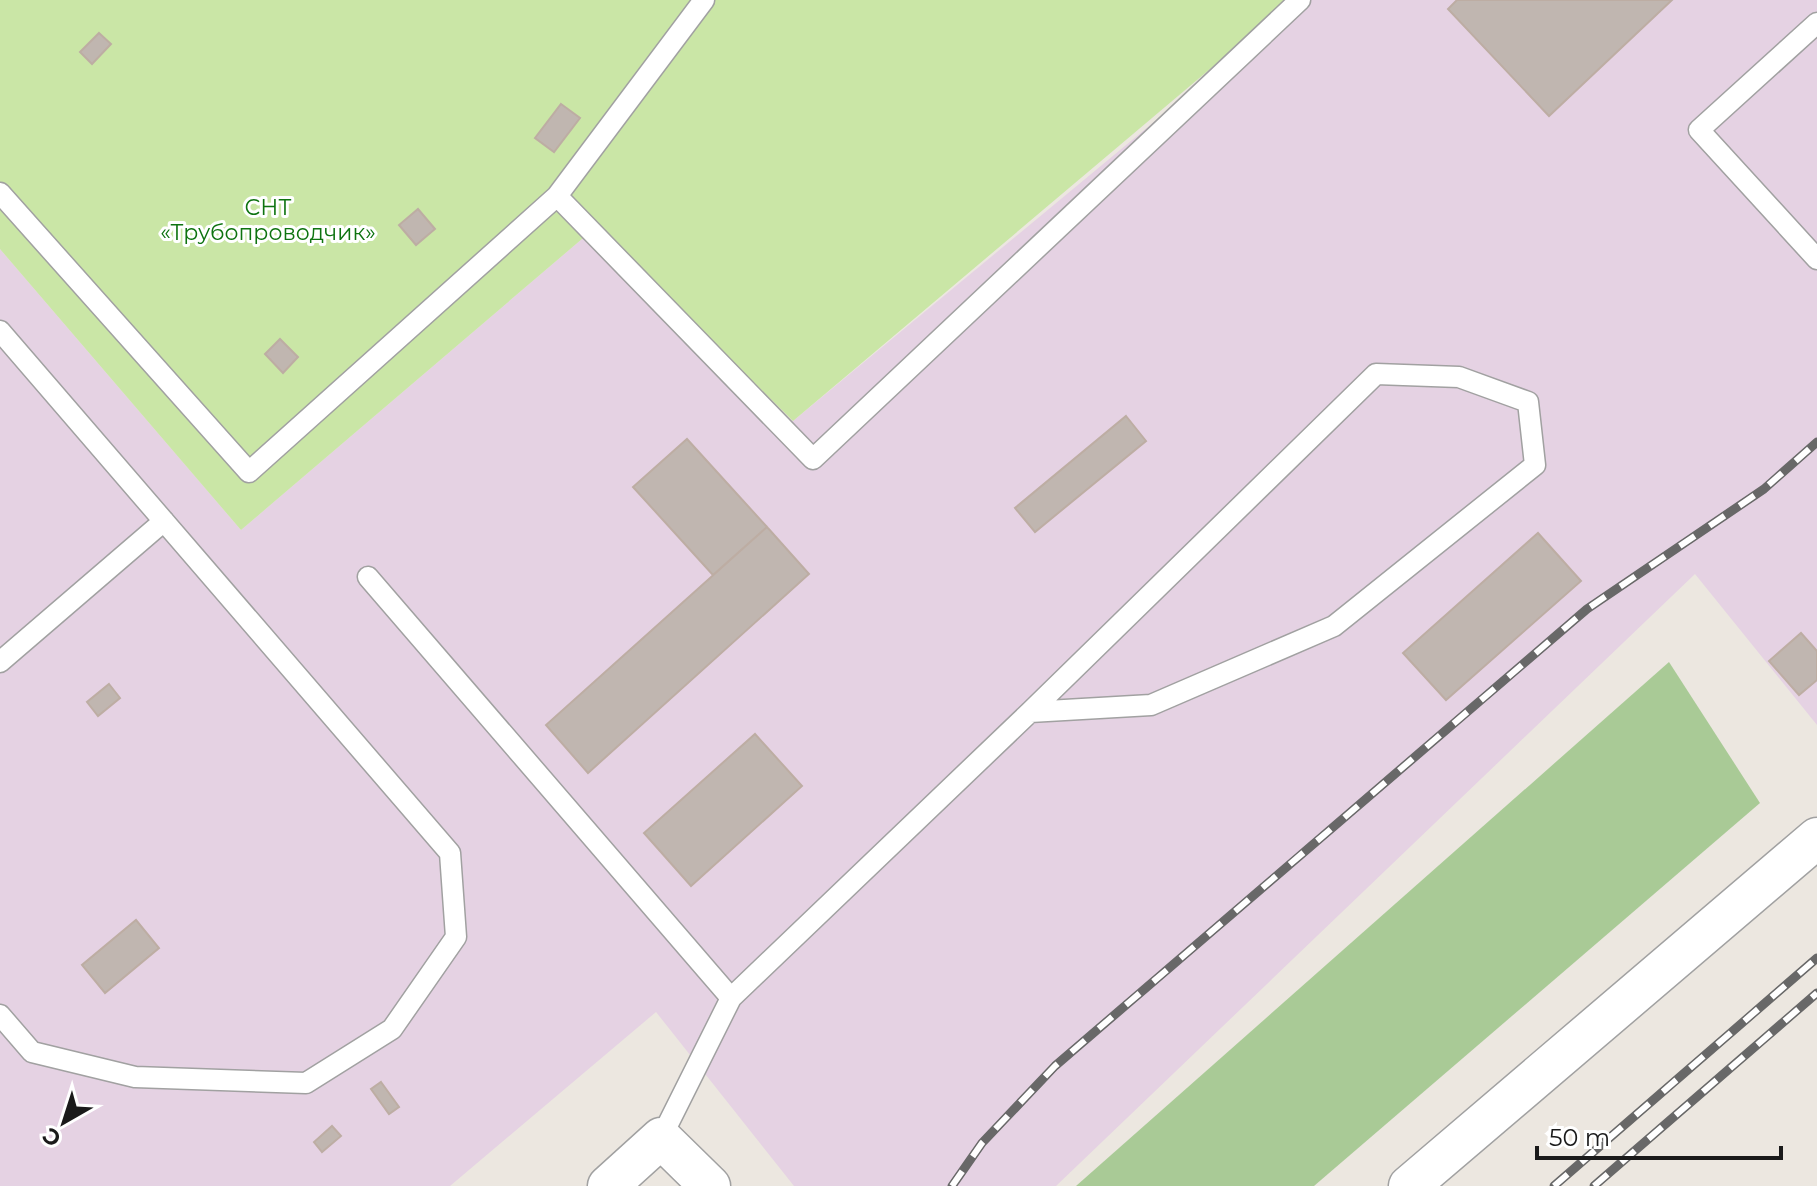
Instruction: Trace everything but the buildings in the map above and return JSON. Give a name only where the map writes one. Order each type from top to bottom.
[{"type":"street","points":[[1409,1186],[1817,838]]},
{"type":"street","points":[[608,1186],[661,1138],[710,1186]]},
{"type":"lane","points":[[0,193],[249,472],[557,196],[704,0]]},
{"type":"lane","points":[[557,196],[813,459],[1300,0]]},
{"type":"lane","points":[[1817,23],[1699,130],[1817,259]]},
{"type":"lane","points":[[0,331],[450,853],[456,937],[392,1029],[306,1083],[135,1077],[32,1052],[0,1015]]},
{"type":"lane","points":[[661,1138],[731,998],[1376,374],[1459,377],[1528,402],[1535,465],[1334,626],[1151,705],[1030,712]]},
{"type":"lane","points":[[0,662],[164,521]]},
{"type":"lane","points":[[368,577],[731,998]]},
{"type":"shaded area","points":[[1301,0],[1817,0],[1817,725],[1695,574],[1056,1186],[794,1186],[656,1012],[450,1186],[0,1186],[0,249],[241,530],[596,227],[793,421]]},
{"type":"green space","name":"СНТ «Трубопроводчик»","points":[[0,0],[1292,0],[793,421],[596,227],[241,530],[0,249]]},
{"type":"green space","points":[[1669,662],[1760,803],[1314,1186],[1076,1186]]},
{"type":"railway","points":[[952,1186],[982,1143],[1055,1066],[1587,609],[1764,489],[1817,442]]},
{"type":"railway","points":[[1554,1186],[1817,958]]},
{"type":"railway","points":[[1594,1186],[1817,993]]}]
